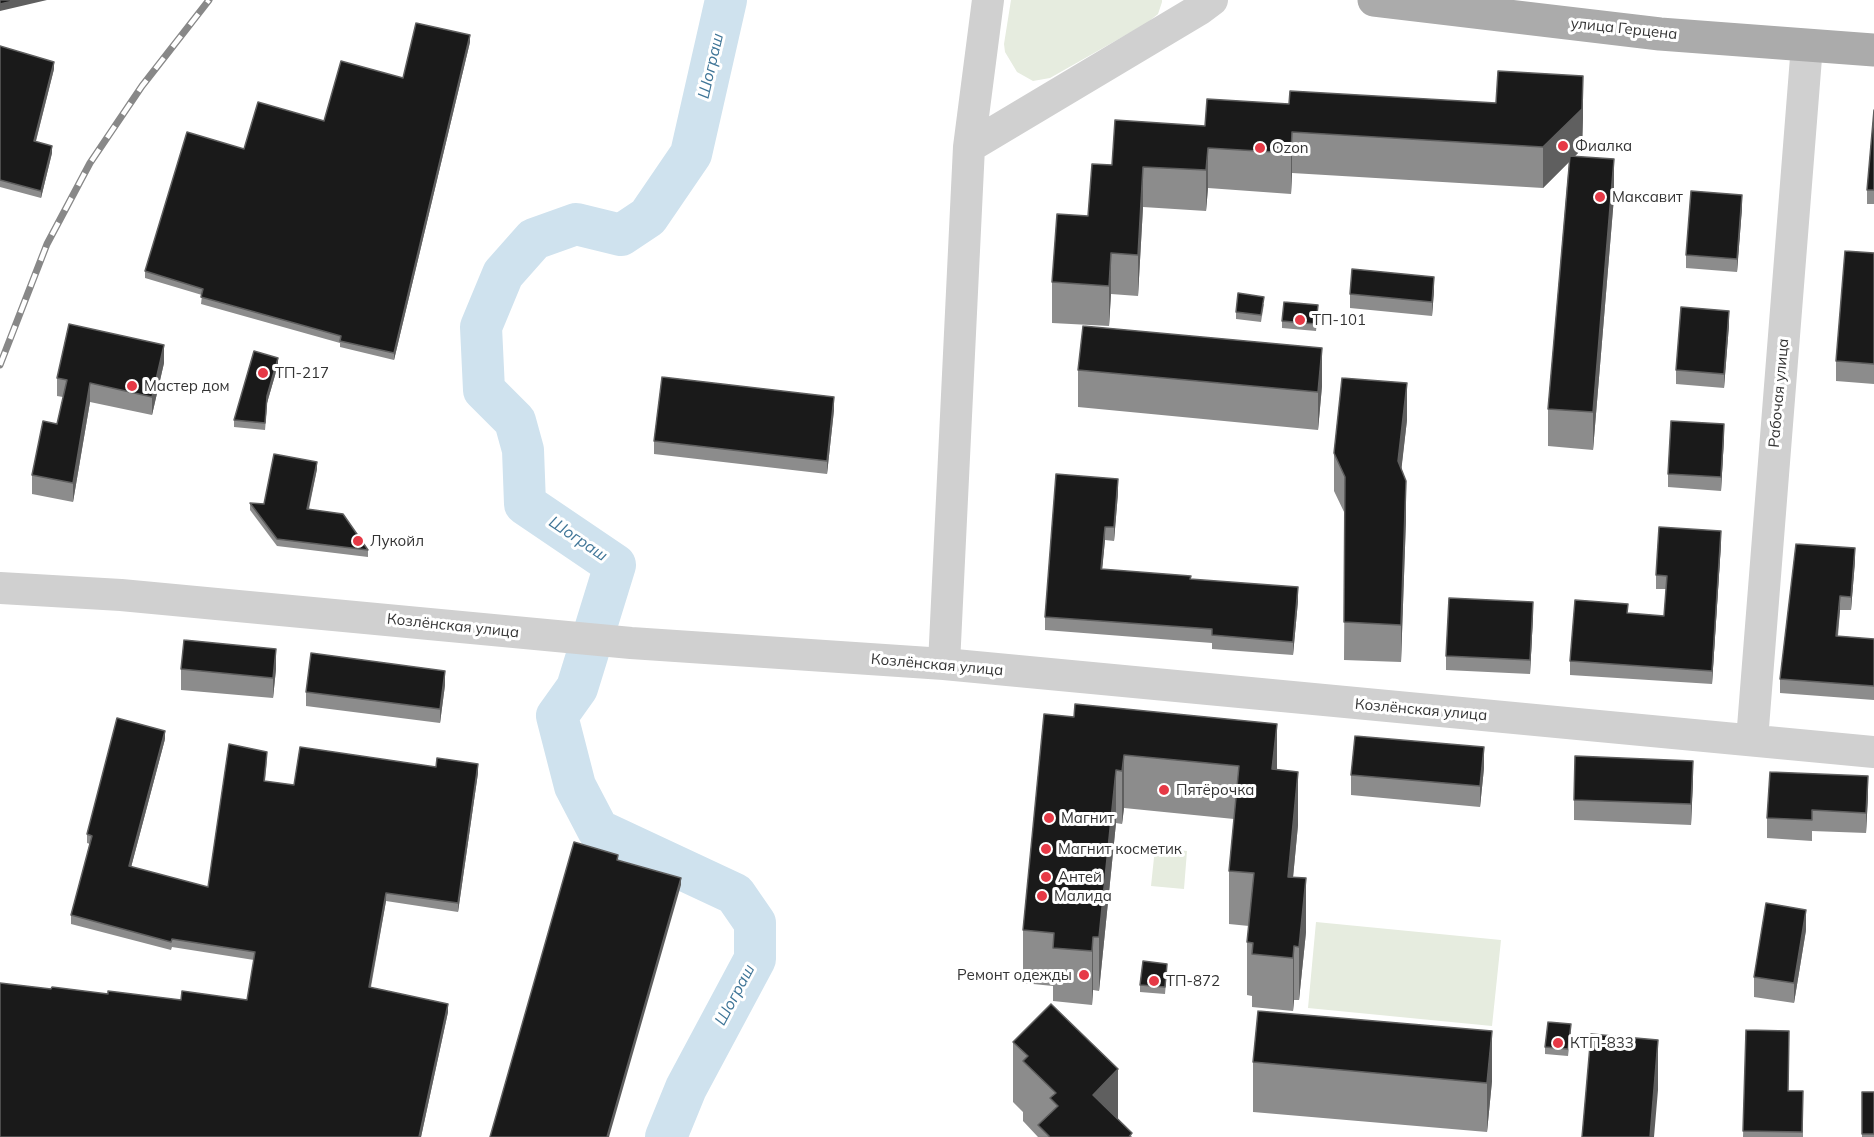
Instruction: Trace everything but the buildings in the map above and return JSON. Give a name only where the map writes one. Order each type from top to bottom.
[{"type":"main road","name":"улица Герцена","points":[[1374,0],[1660,34],[1874,50]]},
{"type":"street","points":[[944,664],[969,147],[988,0]]},
{"type":"street","points":[[969,147],[1212,0]]},
{"type":"street","name":"Рабочая улица","points":[[1752,740],[1807,45]]},
{"type":"street","name":"Козлёнская улица","points":[[0,588],[121,595],[631,643],[944,664],[1874,752]]},
{"type":"shaded area","points":[[1011,0],[1162,0],[1162,2],[1158,14],[1147,23],[1050,78],[1033,81],[1017,72],[1005,52],[1004,44]]},
{"type":"shaded area","points":[[1155,848],[1187,851],[1184,889],[1151,886]]},
{"type":"shaded area","points":[[1316,922],[1501,940],[1492,1026],[1308,1008]]},
{"type":"waterway","name":"Шограш","points":[[666,1137],[686,1088],[755,959],[755,923],[735,894],[598,830],[575,786],[557,716],[577,688],[615,565],[525,504],[523,450],[515,421],[484,390],[481,327],[503,274],[534,239],[576,224],[621,235],[648,217],[691,154],[726,0]]},
{"type":"railway","points":[[0,365],[47,244],[90,163],[142,86],[209,0]]},
{"type":"place","name":"Фиалка","points":[[1563,146]]},
{"type":"place","name":"Ozon","points":[[1260,148]]},
{"type":"place","name":"Максавит","points":[[1600,197]]},
{"type":"place","name":"ТП-101","points":[[1300,320]]},
{"type":"place","name":"ТП-217","points":[[263,373]]},
{"type":"place","name":"Мастер дом","points":[[132,386]]},
{"type":"place","name":"Лукойл","points":[[358,541]]},
{"type":"place","name":"Пятёрочка","points":[[1164,790]]},
{"type":"place","name":"Магнит","points":[[1049,818]]},
{"type":"place","name":"Магнит косметик","points":[[1046,849]]},
{"type":"place","name":"Антей","points":[[1046,877]]},
{"type":"place","name":"Малида","points":[[1042,896]]},
{"type":"place","name":"Ремонт одежды","points":[[1084,975]]},
{"type":"place","name":"ТП-872","points":[[1154,981]]},
{"type":"place","name":"КТП-833","points":[[1558,1043]]}]
